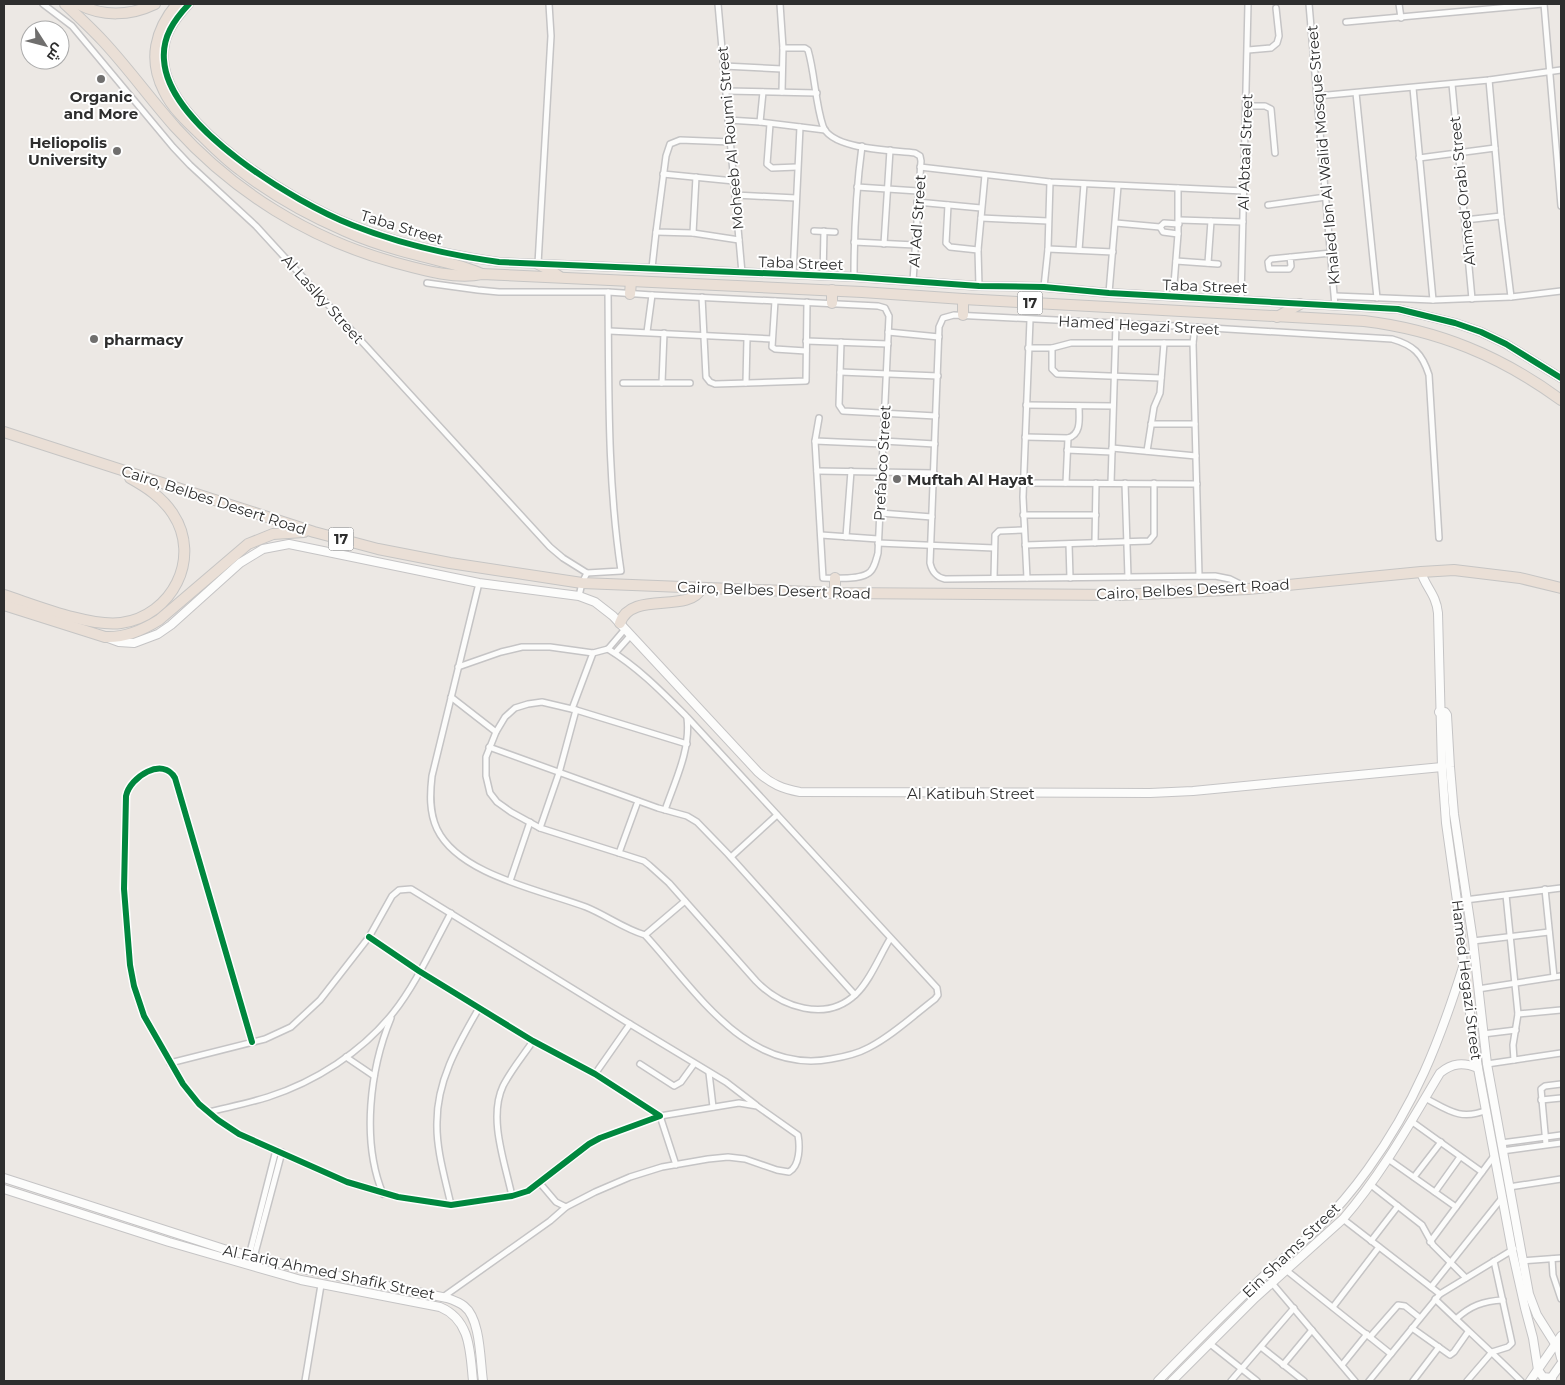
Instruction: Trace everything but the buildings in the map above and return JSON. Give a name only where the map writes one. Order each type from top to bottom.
[{"type":"highway","points":[[65,4],[103,41],[197,150],[255,197],[314,232],[361,252],[410,267],[466,276],[482,274]]},
{"type":"highway","points":[[78,4],[95,11],[112,14],[125,14],[155,4]]},
{"type":"highway","points":[[177,4],[162,25],[157,38],[156,65],[158,78],[170,102],[195,129],[287,202],[319,219],[346,232],[415,254],[471,269],[482,274]]},
{"type":"highway","points":[[538,264],[560,278]]},
{"type":"highway","name":"17","points":[[482,274],[832,290],[1364,321],[1425,332],[1492,357],[1516,369],[1561,400]]},
{"type":"highway","points":[[630,294],[631,281]]},
{"type":"highway","points":[[832,290],[832,303]]},
{"type":"highway","points":[[963,299],[963,315]]},
{"type":"highway","points":[[1277,317],[1300,304]]},
{"type":"highway","name":"Cairo, Belbes Desert Road","points":[[4,432],[314,532],[378,549],[450,563],[582,583],[835,593],[1120,595],[1248,589],[1454,570],[1497,574],[1561,588]]},
{"type":"highway","points":[[4,595],[84,620],[113,624],[135,620],[148,614],[160,606],[171,594],[179,580],[184,558],[183,538],[177,520],[164,502],[152,491],[106,466]]},
{"type":"highway","points":[[4,605],[105,637],[122,636],[159,620],[242,548],[254,541],[282,533],[314,532]]},
{"type":"highway","points":[[835,578],[835,593]]},
{"type":"highway","points":[[626,629],[625,613],[634,607],[687,599],[697,594],[701,589]]},
{"type":"street","name":"Al Laslky Street","points":[[44,4],[72,26],[173,147],[256,226],[550,547],[563,558],[588,573]]},
{"type":"street","name":"Taba Street","points":[[190,4],[172,25],[164,49],[164,61],[166,74],[171,85],[193,119],[241,166],[322,212],[378,235],[416,247],[456,256],[499,262],[823,276],[979,286],[1044,287],[1109,294],[1241,299],[1398,309],[1455,323],[1481,332],[1506,344],[1561,378]]},
{"type":"street","points":[[538,264],[551,36],[549,4]]},
{"type":"street","name":"Moheeb Al Roumi Street","points":[[718,4],[742,273]]},
{"type":"street","points":[[780,4],[783,48],[782,92]]},
{"type":"street","name":"Al Abtaal Street","points":[[1241,299],[1248,4]]},
{"type":"street","name":"Khaled Ibn Al Walid Mosque Street","points":[[1309,4],[1335,306]]},
{"type":"street","points":[[1399,4],[1401,18]]},
{"type":"street","points":[[1346,22],[1401,18],[1473,7],[1544,4],[1561,206]]},
{"type":"street","points":[[1248,50],[1271,48],[1277,43],[1279,36],[1276,8]]},
{"type":"street","points":[[783,48],[805,48],[808,50],[825,130]]},
{"type":"street","points":[[724,66],[782,69]]},
{"type":"street","points":[[1317,96],[1452,84],[1561,70]]},
{"type":"street","points":[[1489,80],[1501,216],[1511,296]]},
{"type":"street","name":"Ahmed Orabi Street","points":[[1452,84],[1472,299]]},
{"type":"street","points":[[1412,88],[1433,300]]},
{"type":"street","points":[[726,91],[817,93]]},
{"type":"street","points":[[760,122],[763,92]]},
{"type":"street","points":[[1356,93],[1376,298]]},
{"type":"street","points":[[1246,106],[1265,106],[1271,109],[1275,153]]},
{"type":"street","points":[[728,120],[825,130],[836,140],[890,150],[884,244]]},
{"type":"street","points":[[770,124],[767,164],[772,168],[797,167]]},
{"type":"street","points":[[794,275],[800,127]]},
{"type":"street","points":[[652,268],[667,149],[674,142],[680,140],[731,142]]},
{"type":"street","points":[[854,278],[857,187],[862,146]]},
{"type":"street","points":[[1419,158],[1495,148]]},
{"type":"street","name":"Al Adl Street","points":[[890,150],[915,153],[920,156],[921,161],[913,281]]},
{"type":"street","points":[[920,167],[1050,182],[1244,191]]},
{"type":"street","points":[[663,174],[734,181]]},
{"type":"street","points":[[979,286],[978,250],[985,175]]},
{"type":"street","points":[[694,233],[696,177]]},
{"type":"street","points":[[1044,287],[1048,249],[1050,182]]},
{"type":"street","points":[[1079,250],[1084,184]]},
{"type":"street","points":[[1109,294],[1118,186]]},
{"type":"street","points":[[857,187],[918,190]]},
{"type":"street","points":[[1173,297],[1179,222],[1178,188]]},
{"type":"street","points":[[735,195],[796,198]]},
{"type":"street","points":[[1268,205],[1326,197]]},
{"type":"street","points":[[917,202],[981,208]]},
{"type":"street","points":[[948,205],[946,244],[950,247],[978,250]]},
{"type":"street","points":[[1465,220],[1501,216]]},
{"type":"street","points":[[981,218],[1048,221]]},
{"type":"street","points":[[1208,263],[1211,221]]},
{"type":"street","points":[[1116,224],[1160,227],[1164,223],[1179,222],[1243,222]]},
{"type":"street","points":[[1160,227],[1163,232],[1178,234]]},
{"type":"street","points":[[814,231],[835,232]]},
{"type":"street","points":[[823,276],[824,231]]},
{"type":"street","points":[[656,232],[694,233],[739,240]]},
{"type":"street","points":[[854,242],[915,245]]},
{"type":"street","points":[[1048,249],[1113,252]]},
{"type":"street","points":[[1290,257],[1291,266],[1289,269],[1269,269],[1270,259],[1290,257],[1331,253]]},
{"type":"street","points":[[1176,261],[1218,264]]},
{"type":"street","points":[[427,283],[499,292],[608,292],[832,303]]},
{"type":"street","points":[[1335,296],[1433,300],[1472,299],[1561,291]]},
{"type":"street","points":[[579,596],[582,583],[588,573],[620,571],[612,494],[608,292]]},
{"type":"street","points":[[647,332],[652,295]]},
{"type":"street","points":[[702,297],[707,380],[715,384],[806,381],[807,302]]},
{"type":"street","points":[[775,301],[771,345],[775,349],[806,351]]},
{"type":"street","name":"Prefabco Street","points":[[821,535],[823,578],[867,575],[876,562],[889,316],[888,311],[882,306],[832,303]]},
{"type":"street","name":"Hamed Hegazi Street","points":[[1248,589],[1230,579],[1199,576],[940,578],[931,569],[931,545],[939,327],[943,318],[963,315],[1030,320],[1195,327],[1392,339],[1405,343],[1424,360],[1429,374],[1439,538]]},
{"type":"street","points":[[1027,578],[1023,515],[1030,320]]},
{"type":"street","points":[[1111,483],[1116,324]]},
{"type":"street","points":[[1195,327],[1193,343],[1199,576]]},
{"type":"street","points":[[609,331],[772,339]]},
{"type":"street","points":[[888,332],[939,337]]},
{"type":"street","points":[[662,383],[664,333]]},
{"type":"street","points":[[746,383],[747,338]]},
{"type":"street","points":[[806,340],[888,344]]},
{"type":"street","points":[[841,342],[839,405],[841,410],[845,412],[936,416]]},
{"type":"street","points":[[1028,348],[1052,348],[1071,343],[1193,343]]},
{"type":"street","points":[[1147,451],[1154,407],[1160,393],[1164,343]]},
{"type":"street","points":[[1052,348],[1052,369],[1057,374],[1161,378]]},
{"type":"street","points":[[840,372],[938,376]]},
{"type":"street","points":[[623,383],[690,384]]},
{"type":"street","points":[[1026,405],[1113,406]]},
{"type":"street","points":[[1025,437],[1068,438],[1074,436],[1078,431],[1079,406]]},
{"type":"street","points":[[819,418],[815,441],[821,535],[931,545],[994,548]]},
{"type":"street","points":[[1151,424],[1195,424]]},
{"type":"street","points":[[1066,483],[1068,438]]},
{"type":"street","points":[[815,441],[935,444]]},
{"type":"street","points":[[1067,450],[1147,451],[1196,456]]},
{"type":"street","points":[[817,471],[934,472]]},
{"type":"street","points":[[846,537],[851,472]]},
{"type":"street","points":[[1024,483],[1197,484]]},
{"type":"street","points":[[1095,543],[1096,483]]},
{"type":"street","points":[[1124,483],[1128,577]]},
{"type":"street","points":[[1025,545],[1149,541],[1153,537],[1154,483]]},
{"type":"street","points":[[880,513],[932,517]]},
{"type":"street","points":[[1023,515],[1096,515]]},
{"type":"street","points":[[994,578],[994,538],[999,531],[1024,530]]},
{"type":"street","name":"Al Katibuh Street","points":[[105,637],[119,642],[134,643],[158,634],[171,625],[240,563],[263,550],[289,544],[480,583],[579,596],[595,602],[626,629],[758,772],[771,783],[789,790],[810,792],[1150,793],[1202,790],[1442,767]]},
{"type":"street","points":[[1069,544],[1070,578]]},
{"type":"street","name":"Hamed Hegazi Street","points":[[1421,572],[1435,597],[1438,613],[1439,712],[1446,823],[1457,901],[1463,965],[1478,1068],[1487,1110],[1510,1187],[1516,1249],[1525,1308],[1534,1338],[1538,1370]]},
{"type":"street","points":[[480,583],[432,776],[430,798],[436,828],[446,843],[476,866],[510,881],[607,916],[634,932],[645,935],[715,1014],[745,1040],[771,1054],[797,1062],[807,1062],[837,1058],[866,1049],[892,1032],[938,995],[937,988],[687,717],[627,660],[608,649]]},
{"type":"street","points":[[458,667],[522,647],[550,647],[593,653],[608,649],[626,629]]},
{"type":"street","points":[[615,653],[626,629]]},
{"type":"street","points":[[540,828],[559,773],[574,709],[593,653]]},
{"type":"street","points":[[451,697],[496,732]]},
{"type":"street","points":[[687,744],[574,709],[542,702],[528,704],[515,708],[505,716],[489,747],[486,757],[486,776],[490,793],[497,802],[540,828],[644,861],[685,900],[756,981],[773,997],[791,1004],[815,1009],[825,1009],[845,1002],[862,987],[890,938]]},
{"type":"street","name":"Hamed Hegazi Street","points":[[1439,712],[1444,712],[1448,715],[1450,767],[1483,1034],[1500,1149],[1502,1198],[1516,1249],[1522,1261],[1532,1304],[1542,1326],[1561,1358]]},
{"type":"street","points":[[665,810],[687,744],[689,728],[687,717]]},
{"type":"street","points":[[489,747],[638,801],[687,816],[697,822],[856,994]]},
{"type":"street","points":[[252,1042],[176,778],[169,770],[160,768],[138,777],[131,784],[127,792],[124,889],[130,965],[134,986],[144,1016],[183,1084],[209,1112],[239,1134],[282,1152],[330,1176],[383,1194],[416,1201],[451,1205],[512,1196],[528,1191],[589,1144],[600,1138],[660,1116],[740,1103],[757,1106]]},
{"type":"street","points":[[619,853],[638,801]]},
{"type":"street","points":[[730,857],[777,816]]},
{"type":"street","points":[[510,881],[530,822]]},
{"type":"street","points":[[1457,901],[1561,888]]},
{"type":"street","points":[[170,1063],[265,1039],[292,1027],[320,1000],[369,936],[392,896],[403,889],[411,889],[726,1082],[798,1135],[797,1162],[793,1170],[786,1172],[745,1158],[728,1157],[676,1165],[630,1177],[595,1192],[566,1207],[550,1221],[443,1297]]},
{"type":"street","points":[[1545,890],[1554,977]]},
{"type":"street","points":[[1506,895],[1518,1014],[1512,1045],[1514,1060]]},
{"type":"street","points":[[645,935],[685,900]]},
{"type":"street","points":[[383,1194],[378,1182],[371,1137],[371,1106],[374,1076],[380,1048],[393,1013],[451,913]]},
{"type":"street","points":[[1473,941],[1549,932]]},
{"type":"street","points":[[369,936],[419,971],[533,1041],[595,1074],[660,1116],[676,1165]]},
{"type":"street","name":"Ein Shams Street","points":[[1158,1381],[1218,1319],[1317,1229],[1368,1170],[1404,1113],[1427,1070],[1442,1034],[1463,965]]},
{"type":"street","points":[[1478,989],[1561,976]]},
{"type":"street","points":[[451,1205],[440,1155],[437,1122],[440,1095],[450,1060],[479,1008]]},
{"type":"street","points":[[1518,1014],[1561,1010]]},
{"type":"street","points":[[209,1112],[255,1101],[284,1091],[312,1078],[346,1057],[372,1035],[393,1013]]},
{"type":"street","points":[[595,1074],[630,1024]]},
{"type":"street","points":[[1483,1034],[1516,1030]]},
{"type":"street","points":[[512,1196],[497,1126],[497,1109],[503,1086],[533,1041]]},
{"type":"street","points":[[1487,1064],[1561,1053]]},
{"type":"street","points":[[346,1057],[374,1076]]},
{"type":"street","points":[[640,1064],[674,1086],[681,1082],[694,1064]]},
{"type":"street","name":"Ein Shams Street","points":[[1172,1381],[1272,1283],[1343,1219],[1371,1185],[1440,1073],[1446,1068],[1462,1064],[1478,1068]]},
{"type":"street","points":[[709,1073],[713,1107]]},
{"type":"street","points":[[1546,1144],[1540,1092],[1542,1087],[1561,1084]]},
{"type":"street","points":[[1425,1098],[1456,1114],[1466,1116],[1475,1115],[1487,1110]]},
{"type":"street","points":[[1541,1100],[1561,1098]]},
{"type":"street","points":[[1411,1121],[1482,1172]]},
{"type":"street","points":[[1430,1242],[1500,1149],[1545,1137],[1561,1135]]},
{"type":"street","points":[[1414,1177],[1440,1142]]},
{"type":"street","points":[[1500,1149],[1561,1143]]},
{"type":"street","points":[[252,1256],[276,1150]]},
{"type":"street","points":[[252,1256],[282,1152]]},
{"type":"street","points":[[1435,1192],[1460,1157]]},
{"type":"street","points":[[1388,1159],[1456,1207]]},
{"type":"street","name":"Al Fariq Ahmed Shafik Street","points":[[4,1178],[184,1237],[252,1256],[303,1269],[443,1297],[460,1303],[472,1315],[478,1336],[482,1381]]},
{"type":"street","points":[[1510,1187],[1561,1179]]},
{"type":"street","points":[[539,1182],[556,1202],[566,1207]]},
{"type":"street","points":[[1371,1185],[1422,1225],[1430,1242],[1466,1278]]},
{"type":"street","name":"Al Fariq Ahmed Shafik Street","points":[[4,1189],[169,1242],[301,1280],[434,1305],[452,1313],[461,1322],[467,1334],[473,1381]]},
{"type":"street","points":[[1431,1287],[1502,1198]]},
{"type":"street","points":[[1371,1241],[1398,1206]]},
{"type":"street","points":[[1343,1219],[1440,1294]]},
{"type":"street","points":[[1333,1307],[1379,1247]]},
{"type":"street","points":[[1369,1381],[1440,1294],[1516,1249]]},
{"type":"street","points":[[1522,1261],[1561,1258]]},
{"type":"street","points":[[1552,1260],[1553,1275],[1561,1299]]},
{"type":"street","points":[[1467,1381],[1492,1352],[1508,1347],[1512,1342],[1494,1261]]},
{"type":"street","points":[[301,1280],[303,1269]]},
{"type":"street","points":[[1286,1270],[1391,1354]]},
{"type":"street","points":[[305,1381],[323,1273]]},
{"type":"street","points":[[1272,1283],[1355,1381]]},
{"type":"street","points":[[1435,1299],[1522,1381]]},
{"type":"street","points":[[1456,1319],[1466,1310],[1477,1304],[1503,1300]]},
{"type":"street","points":[[1342,1365],[1398,1305],[1404,1306],[1420,1318]]},
{"type":"street","points":[[1231,1381],[1294,1308]]},
{"type":"street","points":[[1412,1328],[1448,1354],[1452,1354],[1468,1332]]},
{"type":"street","points":[[1284,1365],[1312,1330]]},
{"type":"street","points":[[1530,1381],[1561,1336]]},
{"type":"street","points":[[1209,1343],[1257,1381]]},
{"type":"street","points":[[1261,1347],[1300,1380]]},
{"type":"street","points":[[1413,1381],[1438,1347]]},
{"type":"street","points":[[1538,1370],[1543,1377],[1550,1380],[1561,1364]]},
{"type":"cycle path","points":[[189,4],[170,29],[164,52],[164,60],[171,85],[187,111],[210,136],[269,181],[328,214],[352,225],[406,243],[461,256],[499,262],[854,277],[979,286],[1044,287],[1109,293],[1398,309],[1455,323],[1481,332],[1506,344],[1561,378]]},
{"type":"cycle path","points":[[252,1042],[175,778],[170,772],[163,769],[155,769],[140,776],[129,789],[126,796],[124,889],[130,965],[134,986],[144,1016],[183,1084],[199,1104],[218,1120],[239,1134],[347,1182],[398,1197],[451,1205],[512,1196],[528,1191],[589,1144],[600,1138],[660,1116],[595,1074],[533,1041],[419,971],[369,937]]},
{"type":"place","name":"Organic and More","points":[[101,79]]},
{"type":"place","name":"Heliopolis University","points":[[117,151]]},
{"type":"place","name":"pharmacy","points":[[94,339]]},
{"type":"place","name":"Muftah Al Hayat","points":[[897,479]]}]
